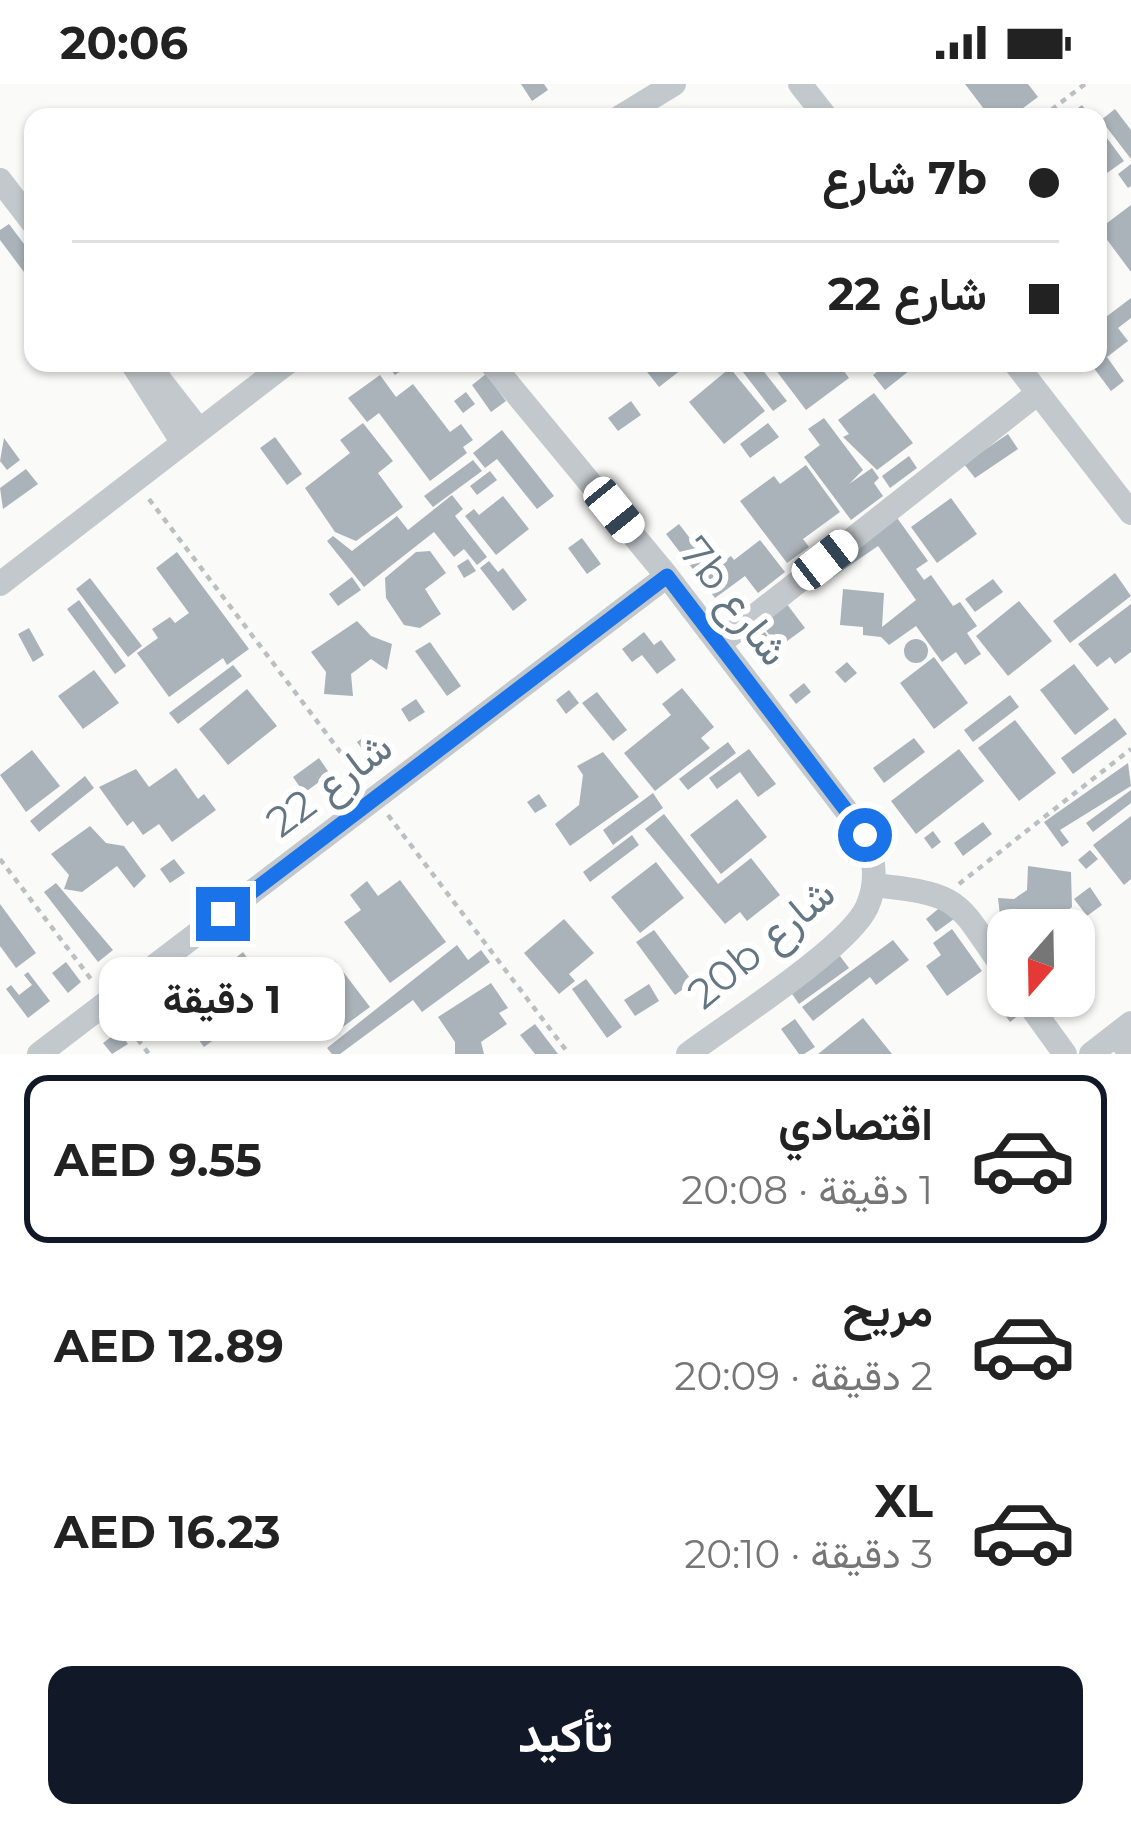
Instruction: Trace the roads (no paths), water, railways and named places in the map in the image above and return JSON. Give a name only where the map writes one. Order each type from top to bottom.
[{"type":"street","points":[[631,108],[658,84]]},
{"type":"street","points":[[632,108],[674,84]]},
{"type":"street","points":[[800,84],[819,108]]},
{"type":"street","points":[[0,180],[24,212]]},
{"type":"street","points":[[139,372],[191,437]]},
{"type":"street","points":[[151,372],[191,437]]},
{"type":"street","points":[[0,584],[275,372]]},
{"type":"street","name":"7b شارع","points":[[502,372],[667,576],[865,835],[874,885]]},
{"type":"street","points":[[1022,372],[1130,510]]},
{"type":"street","points":[[719,644],[1038,393]]},
{"type":"street","name":"شارع 22","points":[[39,1054],[667,576]]},
{"type":"street","points":[[874,885],[945,895],[987,948]]},
{"type":"street","name":"20b شارع","points":[[688,1054],[845,934],[859,920],[874,885]]},
{"type":"street","points":[[1038,1017],[1065,1054]]},
{"type":"street","points":[[1090,1054],[1126,1037]]}]
